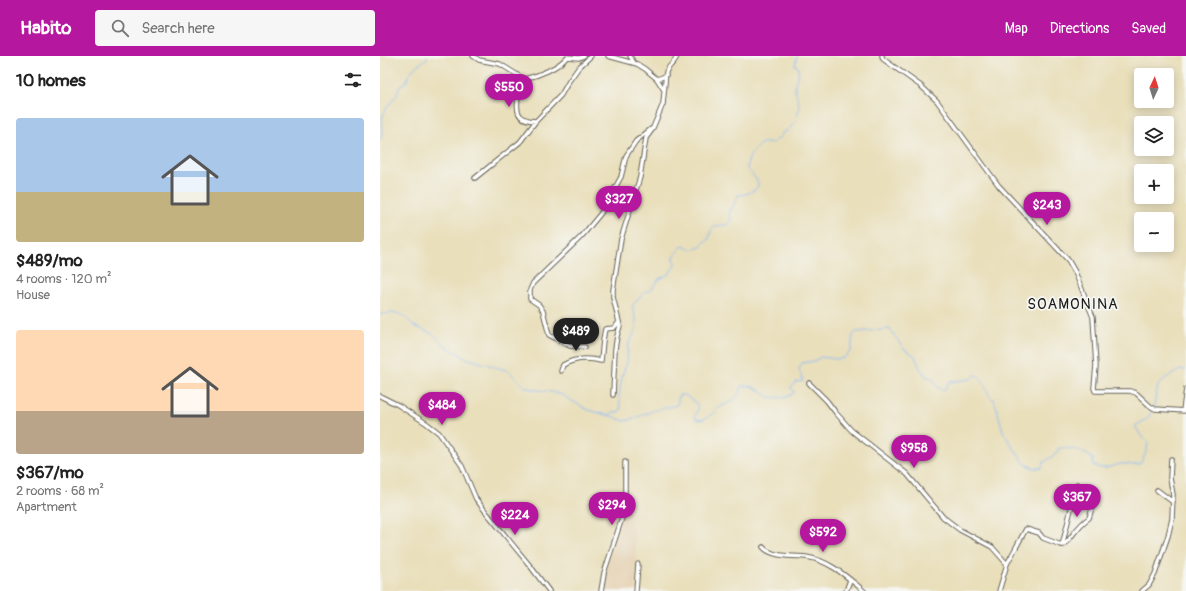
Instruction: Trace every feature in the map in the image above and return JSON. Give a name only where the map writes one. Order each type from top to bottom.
[{"type":"street","points":[[474,56],[479,60],[500,64],[516,71],[519,87],[517,107],[520,117],[523,119],[536,121]]},
{"type":"street","points":[[518,76],[522,79],[526,79],[550,71],[561,64],[567,57],[579,58],[584,56]]},
{"type":"street","points":[[475,178],[520,142],[536,121],[558,99],[579,67],[591,56]]},
{"type":"street","points":[[608,56],[634,63],[645,69],[657,79],[664,90]]},
{"type":"street","points":[[630,56],[634,63]]},
{"type":"street","points":[[613,395],[616,336],[620,326],[613,296],[621,239],[640,177],[646,138],[654,127],[663,104],[667,68],[675,61],[677,56]]},
{"type":"street","points":[[882,56],[883,59],[921,86],[937,101],[999,186],[1068,260],[1075,272],[1094,317],[1096,344],[1095,391],[1130,391],[1136,393],[1155,409],[1185,411],[1186,389]]},
{"type":"street","points":[[657,79],[666,75]]},
{"type":"street","points":[[585,347],[570,346],[548,335],[543,311],[539,305],[530,298],[530,290],[533,283],[582,236],[600,213],[621,177],[626,156],[636,141],[654,127]]},
{"type":"street","points":[[561,370],[563,366],[572,361],[590,358],[601,361],[605,329],[614,328],[619,322]]},
{"type":"street","points":[[809,383],[828,401],[836,413],[852,431],[907,474],[943,517],[960,530],[992,548],[1007,564]]},
{"type":"street","points":[[380,396],[398,405],[439,433],[462,466],[476,498],[531,567],[548,591]]},
{"type":"street","points":[[1142,591],[1151,582],[1164,551],[1172,519],[1174,495],[1170,478],[1171,458]]},
{"type":"street","points":[[601,591],[604,573],[625,509],[625,462]]},
{"type":"street","points":[[1061,545],[1077,484]]},
{"type":"street","points":[[1157,490],[1173,502]]},
{"type":"street","points":[[999,591],[1007,564],[1026,529],[1039,533],[1043,538],[1064,545],[1076,533],[1082,522],[1088,518],[1093,504]]},
{"type":"street","points":[[763,547],[770,553],[822,561],[864,591]]},
{"type":"street","points":[[636,591],[638,564]]},
{"type":"street","points":[[846,591],[850,580]]},
{"type":"shaded area","points":[[626,510],[630,512],[635,542],[637,564],[635,591],[601,591],[604,574]]},
{"type":"waterway","points":[[380,140],[382,133],[381,121],[387,107],[397,95],[402,84],[406,82],[412,70],[427,58],[427,56]]},
{"type":"waterway","points":[[609,415],[613,412],[618,412],[621,410],[619,396],[622,376],[627,363],[628,346],[636,329],[636,319],[632,306],[643,293],[651,289],[659,279],[669,274],[675,265],[674,256],[680,248],[684,246],[692,250],[701,247],[703,243],[709,239],[713,228],[727,225],[731,219],[729,213],[738,195],[749,193],[758,186],[756,179],[747,169],[751,154],[762,143],[773,143],[796,121],[799,107],[795,89],[798,73],[798,67],[795,65],[797,56]]},
{"type":"waterway","points":[[380,316],[381,314],[396,313],[404,316],[414,326],[433,334],[444,345],[457,353],[469,359],[509,371],[523,386],[562,395],[588,410],[615,417],[623,421],[630,420],[655,410],[677,405],[679,395],[685,395],[697,404],[698,409],[695,416],[697,420],[709,417],[718,408],[733,400],[739,394],[742,386],[751,386],[769,397],[784,398],[793,394],[794,391],[791,387],[796,382],[803,381],[799,369],[802,363],[814,361],[821,357],[836,359],[844,358],[851,351],[853,335],[856,332],[890,329],[903,348],[915,356],[920,369],[927,377],[932,378],[938,388],[942,390],[945,389],[949,382],[971,379],[977,375],[980,377],[991,398],[994,399],[1003,431],[1010,443],[1025,464],[1034,468],[1041,468],[1044,462],[1056,454],[1059,448],[1069,448],[1081,452],[1093,459],[1093,465],[1101,468],[1108,468],[1122,464],[1135,465],[1141,463],[1147,450],[1148,441],[1141,436],[1135,426],[1148,418],[1154,406],[1158,385],[1166,378],[1180,370],[1186,370]]},
{"type":"district","name":"SOAMONINA","points":[[1073,304]]}]
